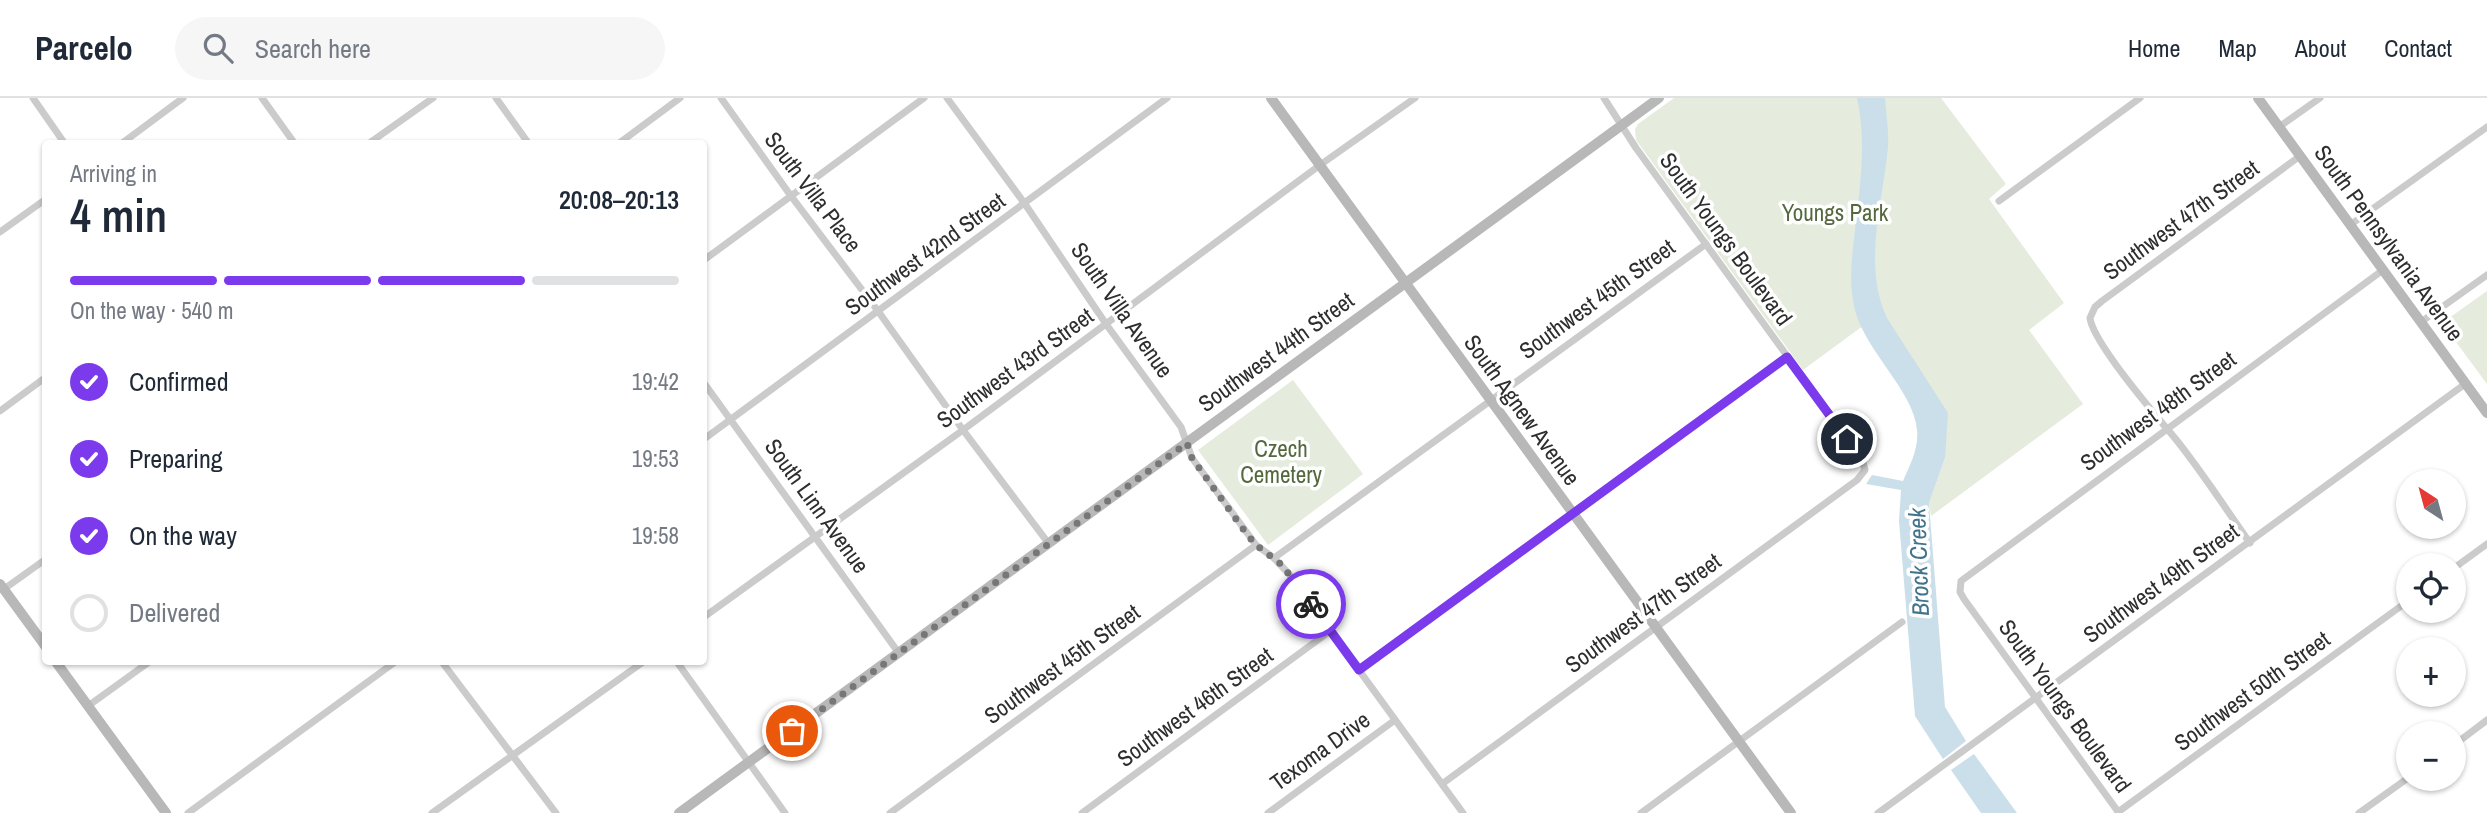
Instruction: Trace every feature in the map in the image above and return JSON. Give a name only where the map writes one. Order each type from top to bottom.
[{"type":"main road","name":"South Agnew Avenue","points":[[1271,98],[1791,813]]},
{"type":"main road","name":"Southwest 44th Street","points":[[679,813],[1659,98]]},
{"type":"main road","name":"South Pennsylvania Avenue","points":[[2258,98],[2487,414]]},
{"type":"main road","points":[[2,587],[42,642]]},
{"type":"main road","points":[[58,665],[166,813]]},
{"type":"street","points":[[33,98],[62,140]]},
{"type":"street","points":[[126,140],[183,98]]},
{"type":"street","points":[[262,98],[292,140]]},
{"type":"street","points":[[374,140],[433,98]]},
{"type":"street","points":[[496,98],[526,140]]},
{"type":"street","points":[[623,140],[680,98]]},
{"type":"street","name":"South Villa Place","points":[[721,98],[1049,544]]},
{"type":"street","points":[[707,258],[924,98]]},
{"type":"street","name":"South Villa Avenue","points":[[947,98],[1025,204],[1106,324],[1181,428],[1192,458],[1256,545],[1274,558],[1289,574],[1442,784],[1459,812]]},
{"type":"street","name":"Southwest 42nd Street","points":[[707,437],[1167,98]]},
{"type":"street","name":"Southwest 43rd Street","points":[[707,615],[1415,98]]},
{"type":"street","name":"South Youngs Boulevard","points":[[1604,98],[1636,148],[1862,459],[1865,470]]},
{"type":"street","points":[[1999,201],[2140,98]]},
{"type":"street","points":[[2279,127],[2319,98]]},
{"type":"street","points":[[2350,225],[2487,127]]},
{"type":"street","name":"Southwest 47th Street","points":[[2167,429],[2097,336],[2090,318],[2091,313],[2102,301],[2300,156]]},
{"type":"street","points":[[0,232],[42,202]]},
{"type":"street","name":"Southwest 45th Street","points":[[1274,558],[1706,244]]},
{"type":"street","name":"Southwest 48th Street","points":[[1959,586],[1965,576],[2383,270]]},
{"type":"street","points":[[2421,322],[2487,275]]},
{"type":"street","points":[[1359,670],[1787,357]]},
{"type":"street","points":[[0,411],[42,380]]},
{"type":"street","name":"Southwest 49th Street","points":[[1878,813],[2465,384]]},
{"type":"street","name":"South Linn Avenue","points":[[707,387],[898,652]]},
{"type":"street","points":[[2167,429],[2250,542]]},
{"type":"street","name":"Southwest 47th Street","points":[[1442,784],[1857,480],[1865,470]]},
{"type":"street","points":[[2466,559],[2487,544]]},
{"type":"street","name":"Southwest 45th Street","points":[[890,813],[1256,545]]},
{"type":"street","points":[[2,587],[42,562]]},
{"type":"street","name":"South Youngs Boulevard","points":[[1959,586],[1964,599],[2118,812]]},
{"type":"street","name":"Southwest 50th Street","points":[[2118,812],[2396,610]]},
{"type":"street","points":[[1641,813],[1902,622]]},
{"type":"street","name":"Southwest 46th Street","points":[[1082,813],[1330,631]]},
{"type":"street","points":[[88,706],[145,665]]},
{"type":"street","points":[[188,813],[391,665]]},
{"type":"street","points":[[444,665],[556,813]]},
{"type":"street","points":[[432,813],[639,665]]},
{"type":"street","points":[[679,665],[785,813]]},
{"type":"street","name":"Texoma Drive","points":[[1268,813],[1395,720]]},
{"type":"street","points":[[2466,736],[2487,720]]},
{"type":"street","points":[[2360,813],[2396,787]]},
{"type":"green space","name":"Youngs Park","points":[[1674,98],[1941,98],[2006,184],[1989,199],[2064,303],[2029,330],[2083,404],[1931,516],[1929,503],[1945,458],[1887,318],[1860,328],[1803,370],[1636,140],[1635,129],[1638,124]]},
{"type":"green space","points":[[2487,291],[2487,384],[2442,323]]},
{"type":"green space","name":"Czech Cemetery","points":[[1293,380],[1363,474],[1268,545],[1198,450]]},
{"type":"water","name":"Brock Creek","points":[[1857,98],[1885,98],[1888,147],[1875,255],[1880,298],[1887,318],[1948,413],[1945,458],[1929,503],[1945,707],[1966,741],[1943,759],[1915,716],[1899,521],[1901,490],[1866,484],[1872,475],[1903,481],[1917,443],[1917,430],[1907,400],[1867,338],[1854,306],[1852,264],[1862,159]]},
{"type":"water","points":[[1974,754],[2017,813],[1981,813],[1951,770]]},
{"type":"way so far","points":[[792,731],[1187,443],[1192,458],[1246,533],[1256,545],[1282,565],[1311,604]]},
{"type":"route","points":[[1311,604],[1359,670],[1787,357],[1847,439]]}]
